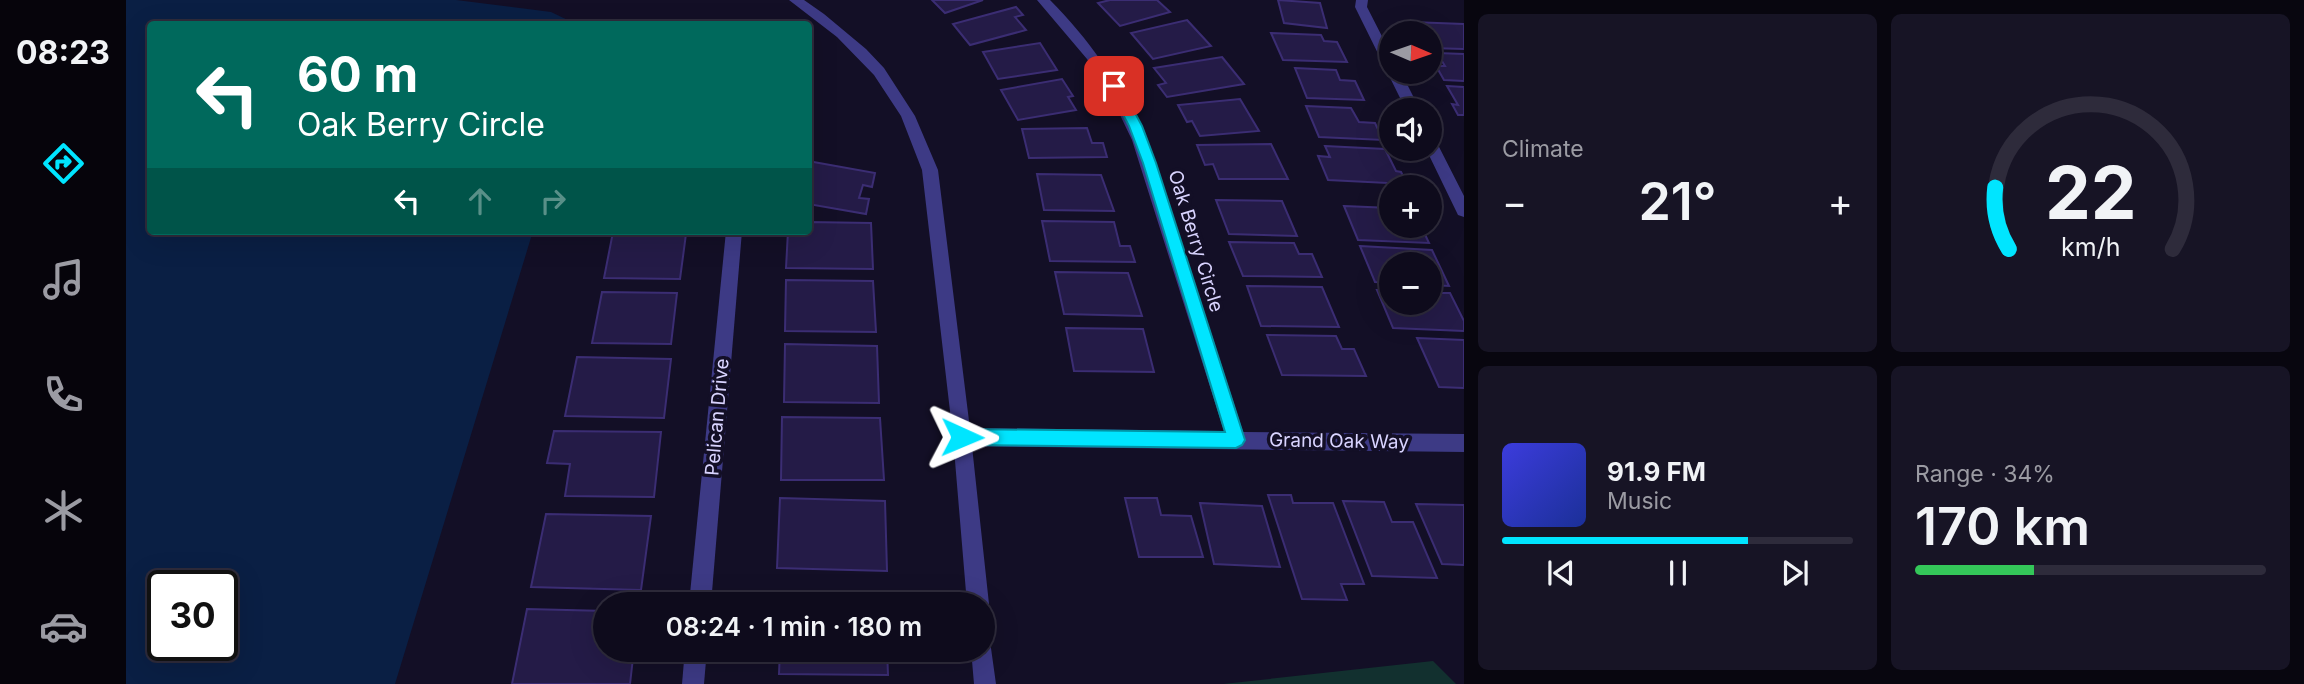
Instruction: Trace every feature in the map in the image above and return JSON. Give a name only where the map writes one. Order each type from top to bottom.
[{"type":"street","points":[[794,0],[838,30],[869,58],[892,86],[911,117],[923,146],[930,170],[962,437],[977,592]]},
{"type":"street","name":"Oak Berry Circle","points":[[1043,0],[1089,50],[1114,86],[1135,126],[1154,176],[1236,440]]},
{"type":"street","points":[[1362,0],[1361,7],[1379,43]]},
{"type":"street","points":[[1439,161],[1464,211]]},
{"type":"street","name":"Pelican Drive","points":[[701,592],[734,235]]},
{"type":"street","name":"Grand Oak Way","points":[[962,437],[1464,443]]},
{"type":"street","points":[[693,684],[695,662]]},
{"type":"street","points":[[983,662],[985,684]]},
{"type":"green space","points":[[1433,661],[1456,684],[1223,684]]},
{"type":"water","points":[[126,0],[456,0],[551,12],[570,21],[147,21],[147,235],[532,235],[395,684],[126,684]]},
{"type":"building","points":[[932,0],[983,0],[945,13]]},
{"type":"building","points":[[1110,0],[1157,0],[1170,12],[1120,26],[1098,3]]},
{"type":"building","points":[[1278,0],[1320,3],[1327,28],[1284,23]]},
{"type":"building","points":[[1016,7],[1023,15],[1015,17],[1026,30],[970,45],[953,24]]},
{"type":"building","points":[[1187,20],[1211,46],[1153,59],[1131,33]]},
{"type":"building","points":[[1442,23],[1464,24],[1464,49],[1442,48]]},
{"type":"building","points":[[1271,33],[1321,35],[1324,41],[1337,42],[1347,62],[1283,60]]},
{"type":"building","points":[[1040,43],[1057,70],[998,79],[983,52]]},
{"type":"building","points":[[1442,53],[1464,54],[1464,81],[1444,80],[1442,66],[1445,66]]},
{"type":"building","points":[[1222,57],[1244,84],[1167,97],[1158,85],[1166,83],[1154,68]]},
{"type":"building","points":[[1295,68],[1336,70],[1340,80],[1355,81],[1364,100],[1307,98]]},
{"type":"building","points":[[1062,79],[1073,96],[1068,97],[1076,110],[1018,120],[1001,90]]},
{"type":"building","points":[[1447,86],[1464,87],[1464,115],[1458,115],[1452,104],[1458,105]]},
{"type":"building","points":[[1240,99],[1259,131],[1200,136],[1192,121],[1187,122],[1178,105]]},
{"type":"building","points":[[1306,106],[1351,108],[1359,122],[1375,123],[1379,132],[1379,140],[1319,137]]},
{"type":"building","points":[[1087,128],[1092,143],[1103,143],[1107,157],[1029,158],[1022,129]]},
{"type":"building","points":[[1271,144],[1288,179],[1219,179],[1213,164],[1205,165],[1197,145]]},
{"type":"building","points":[[1325,146],[1379,149],[1379,161],[1391,161],[1396,171],[1402,175],[1379,175],[1379,183],[1328,180],[1318,156],[1330,157]]},
{"type":"building","points":[[812,162],[875,173],[872,187],[863,185],[859,198],[869,199],[866,214],[812,205]]},
{"type":"building","points":[[1037,174],[1101,175],[1114,211],[1044,210]]},
{"type":"building","points":[[1216,200],[1282,201],[1297,236],[1229,234]]},
{"type":"building","points":[[1344,206],[1379,207],[1379,238],[1427,238],[1429,243],[1358,240]]},
{"type":"building","points":[[1042,221],[1114,222],[1120,246],[1130,246],[1135,262],[1050,261]]},
{"type":"building","points":[[812,222],[871,223],[873,269],[786,268],[788,235],[812,235]]},
{"type":"building","points":[[612,235],[686,235],[680,279],[604,278]]},
{"type":"building","points":[[1229,242],[1294,243],[1299,254],[1312,254],[1322,277],[1243,276]]},
{"type":"building","points":[[1360,246],[1432,250],[1433,252],[1379,252],[1379,282],[1375,282]]},
{"type":"building","points":[[1442,271],[1449,286],[1442,286]]},
{"type":"building","points":[[1055,272],[1128,273],[1142,316],[1064,314]]},
{"type":"building","points":[[786,280],[873,281],[876,332],[785,331]]},
{"type":"building","points":[[1247,286],[1322,287],[1339,327],[1261,326]]},
{"type":"building","points":[[602,292],[677,293],[671,344],[592,343]]},
{"type":"building","points":[[1442,293],[1450,293],[1464,321],[1464,331],[1393,328],[1388,315],[1442,315]]},
{"type":"building","points":[[1066,328],[1143,329],[1154,372],[1074,371]]},
{"type":"building","points":[[1267,335],[1336,336],[1342,349],[1354,349],[1366,376],[1282,375]]},
{"type":"building","points":[[1417,338],[1464,340],[1464,388],[1439,387]]},
{"type":"building","points":[[785,344],[877,346],[879,403],[784,402]]},
{"type":"building","points":[[577,357],[671,359],[664,418],[565,416]]},
{"type":"building","points":[[782,417],[880,418],[884,480],[781,480]]},
{"type":"building","points":[[554,431],[661,432],[654,497],[565,496],[570,464],[547,463]]},
{"type":"building","points":[[1268,495],[1291,495],[1293,503],[1333,503],[1364,584],[1341,584],[1347,600],[1302,599]]},
{"type":"building","points":[[780,498],[885,501],[887,571],[777,568]]},
{"type":"building","points":[[1125,498],[1157,498],[1161,515],[1191,516],[1203,557],[1139,557]]},
{"type":"building","points":[[1343,501],[1384,502],[1392,522],[1413,522],[1437,578],[1372,576]]},
{"type":"building","points":[[1200,503],[1262,506],[1280,567],[1214,564]]},
{"type":"building","points":[[1416,504],[1464,505],[1464,565],[1442,564]]},
{"type":"building","points":[[546,514],[651,516],[641,590],[531,587]]},
{"type":"building","points":[[527,609],[593,611],[593,662],[633,662],[630,684],[512,684]]},
{"type":"building","points":[[779,662],[888,662],[888,675],[779,674]]},
{"type":"route","points":[[962,437],[1236,440],[1149,163],[1135,126],[1114,86]]}]
